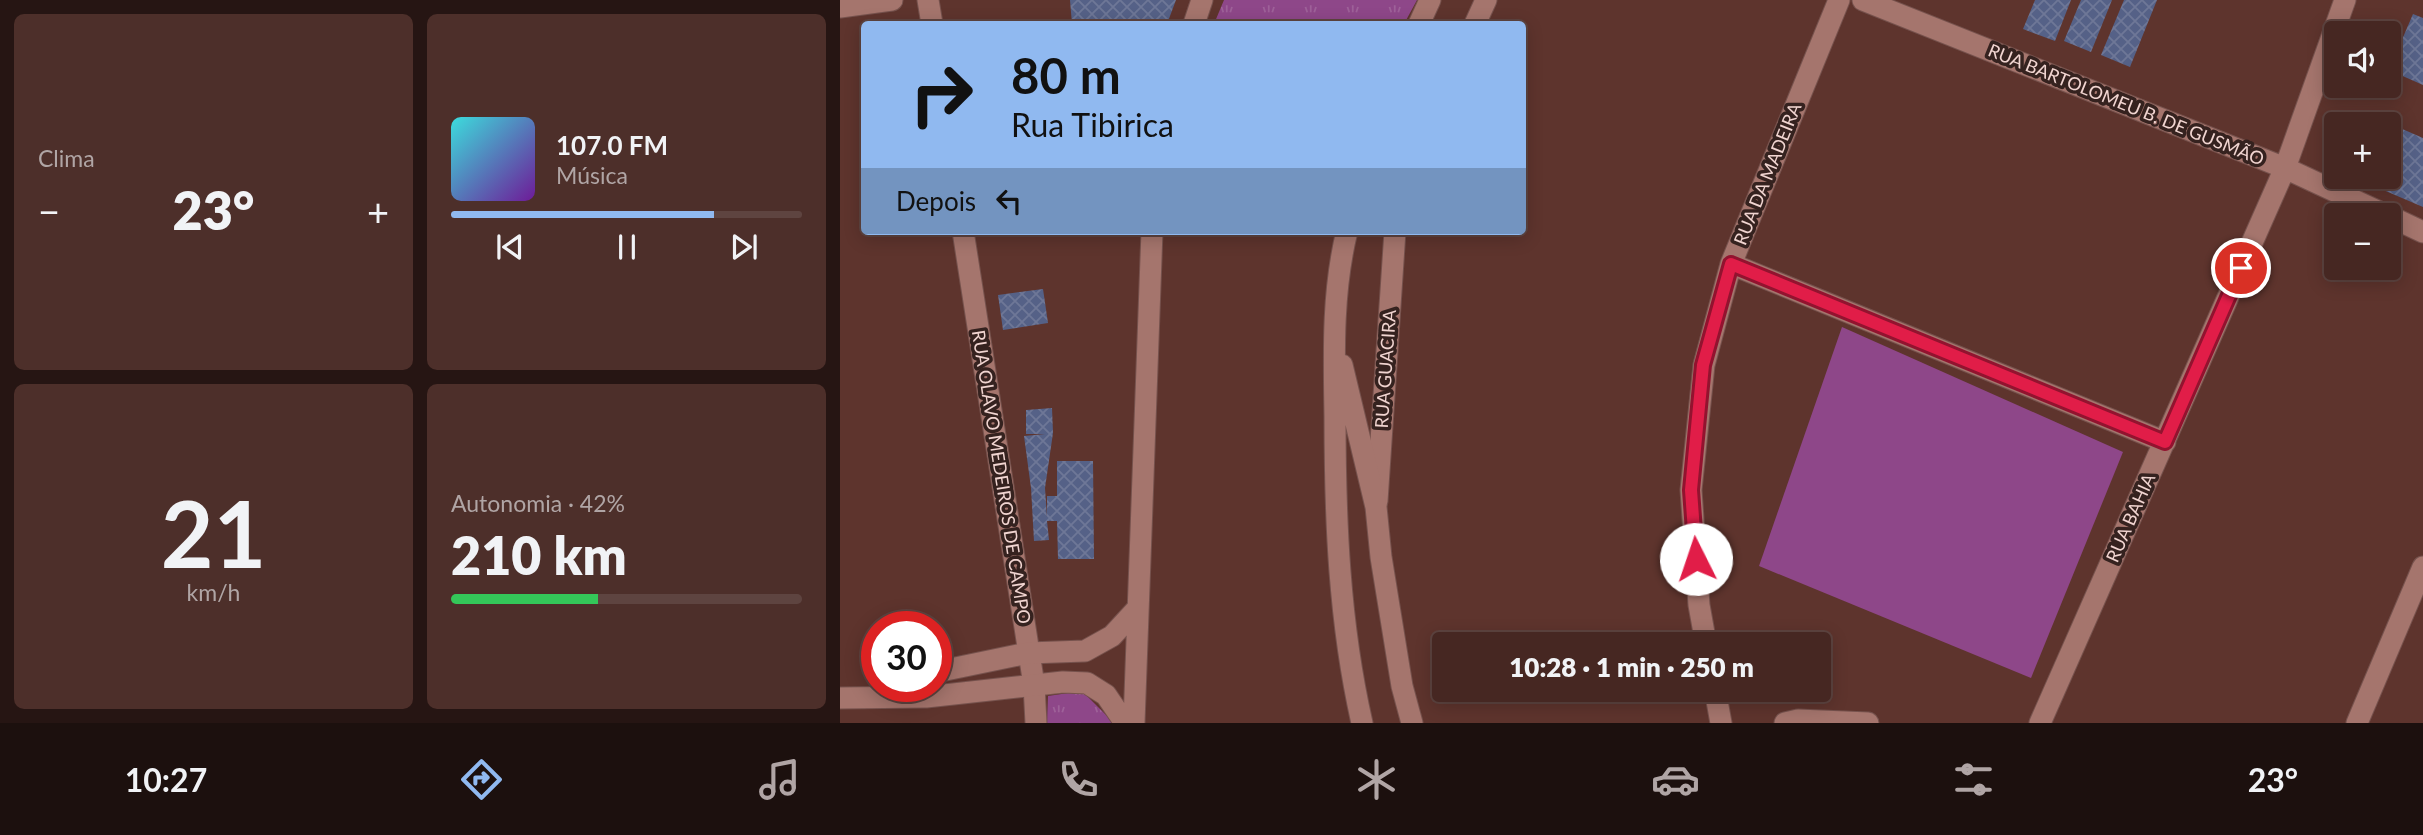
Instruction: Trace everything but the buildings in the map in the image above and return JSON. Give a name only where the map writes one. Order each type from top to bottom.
[{"type":"street","points":[[840,7],[892,0]]},
{"type":"street","points":[[928,0],[932,21]]},
{"type":"street","points":[[1420,21],[1430,0]]},
{"type":"street","points":[[1476,21],[1486,0]]},
{"type":"street","name":"RUA DA MADEIRA","points":[[1704,632],[1699,606],[1691,490],[1703,365],[1731,264],[1839,0]]},
{"type":"street","name":"RUA BARTOLOMEU B. DE GUSMÃO","points":[[1863,0],[2285,168],[2359,203]]},
{"type":"street","name":"RUA BAHIA","points":[[2040,723],[2285,168],[2345,0]]},
{"type":"street","name":"RUA BARTOLOMEU B. DE GUSMÃO","points":[[2401,222],[2423,232]]},
{"type":"street","name":"RUA OLAVO MEDEIROS DE CAMPO","points":[[964,235],[1034,685],[1036,723]]},
{"type":"street","points":[[1134,723],[1136,611],[1153,235]]},
{"type":"street","points":[[1345,235],[1339,265],[1334,330],[1335,521],[1353,686],[1362,723]]},
{"type":"street","name":"RUA GUACIRA","points":[[1376,507],[1395,235]]},
{"type":"street","points":[[1731,264],[2165,442]]},
{"type":"street","points":[[1334,330],[1376,507],[1383,570],[1402,686],[1412,723]]},
{"type":"street","points":[[2357,723],[2423,567]]},
{"type":"street","points":[[952,669],[1028,653],[1085,651],[1112,636],[1136,611]]},
{"type":"street","points":[[840,697],[926,697],[1063,682],[1087,683],[1106,695],[1125,723]]},
{"type":"street","points":[[840,697],[861,691]]},
{"type":"street","points":[[1717,702],[1721,723]]},
{"type":"street","points":[[1785,723],[1798,720],[1868,723]]},
{"type":"green space","points":[[1224,0],[1417,0],[1406,21],[1215,21]]},
{"type":"green space","points":[[1842,327],[2123,452],[2031,678],[1759,566]]},
{"type":"green space","points":[[1082,691],[1114,723],[1047,723],[1048,696]]},
{"type":"route","points":[[1696,559],[1691,490],[1703,365],[1731,264],[2165,442],[2241,268]]}]
